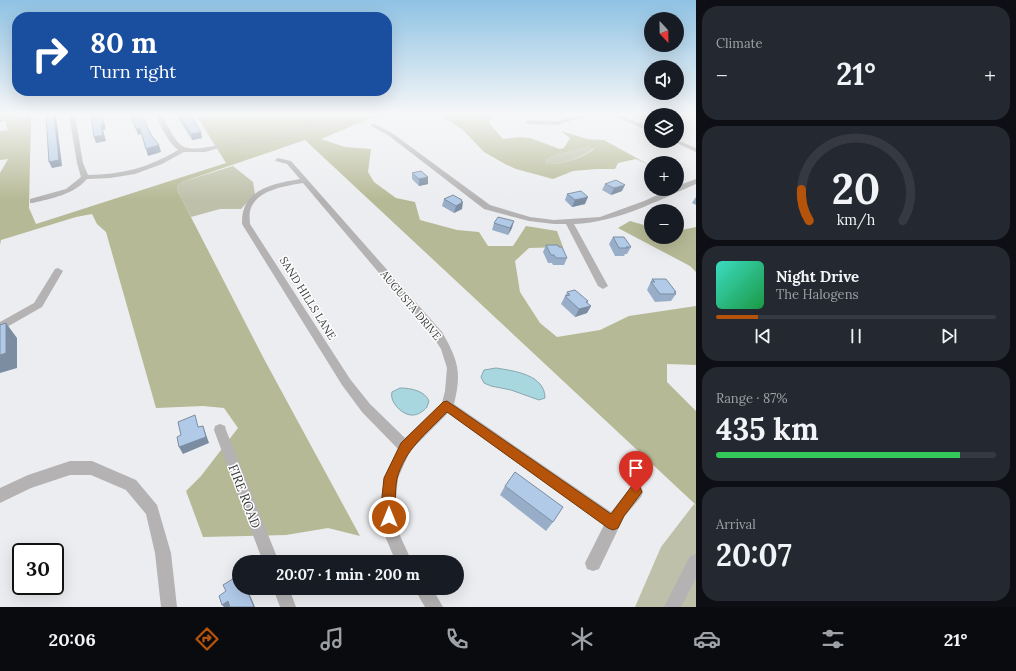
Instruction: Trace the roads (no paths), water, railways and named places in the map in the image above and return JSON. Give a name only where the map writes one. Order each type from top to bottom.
[{"type":"street","points":[[77,143],[80,163],[85,177]]},
{"type":"street","points":[[174,143],[182,151]]},
{"type":"street","points":[[403,143],[487,206],[529,219],[569,221],[601,219],[615,215],[660,196]]},
{"type":"street","points":[[684,145],[696,150]]},
{"type":"street","points":[[33,201],[65,191],[78,184],[85,177],[103,177],[139,170],[166,160],[182,151],[200,151],[219,147]]},
{"type":"street","name":"AUGUSTA DRIVE","points":[[278,160],[289,162],[438,335],[446,349],[452,368],[451,391],[447,406]]},
{"type":"street","name":"SAND HILLS LANE","points":[[305,180],[268,190],[258,196],[249,204],[245,212],[246,224],[346,382],[366,408],[405,447]]},
{"type":"street","points":[[684,186],[696,181]]},
{"type":"street","points":[[569,221],[603,286]]},
{"type":"street","points":[[0,326],[38,305],[58,271]]},
{"type":"street","points":[[401,555],[390,529],[388,506],[391,478],[405,447],[447,406],[613,523]]},
{"type":"street","name":"FIRE ROAD","points":[[220,430],[268,555]]},
{"type":"street","points":[[0,496],[28,482],[70,468],[92,468],[131,485],[152,510],[162,553],[168,607]]},
{"type":"street","points":[[593,563],[619,512],[636,492]]},
{"type":"street","points":[[672,607],[696,562]]},
{"type":"street","points":[[284,595],[288,607]]},
{"type":"street","points":[[427,595],[435,607]]},
{"type":"water","points":[[496,368],[520,373],[535,379],[544,390],[545,398],[539,400],[511,390],[484,383],[481,377],[484,370]]},
{"type":"water","points":[[400,388],[413,389],[421,392],[429,401],[427,407],[415,415],[409,415],[401,411],[395,404],[392,396],[392,392]]}]
